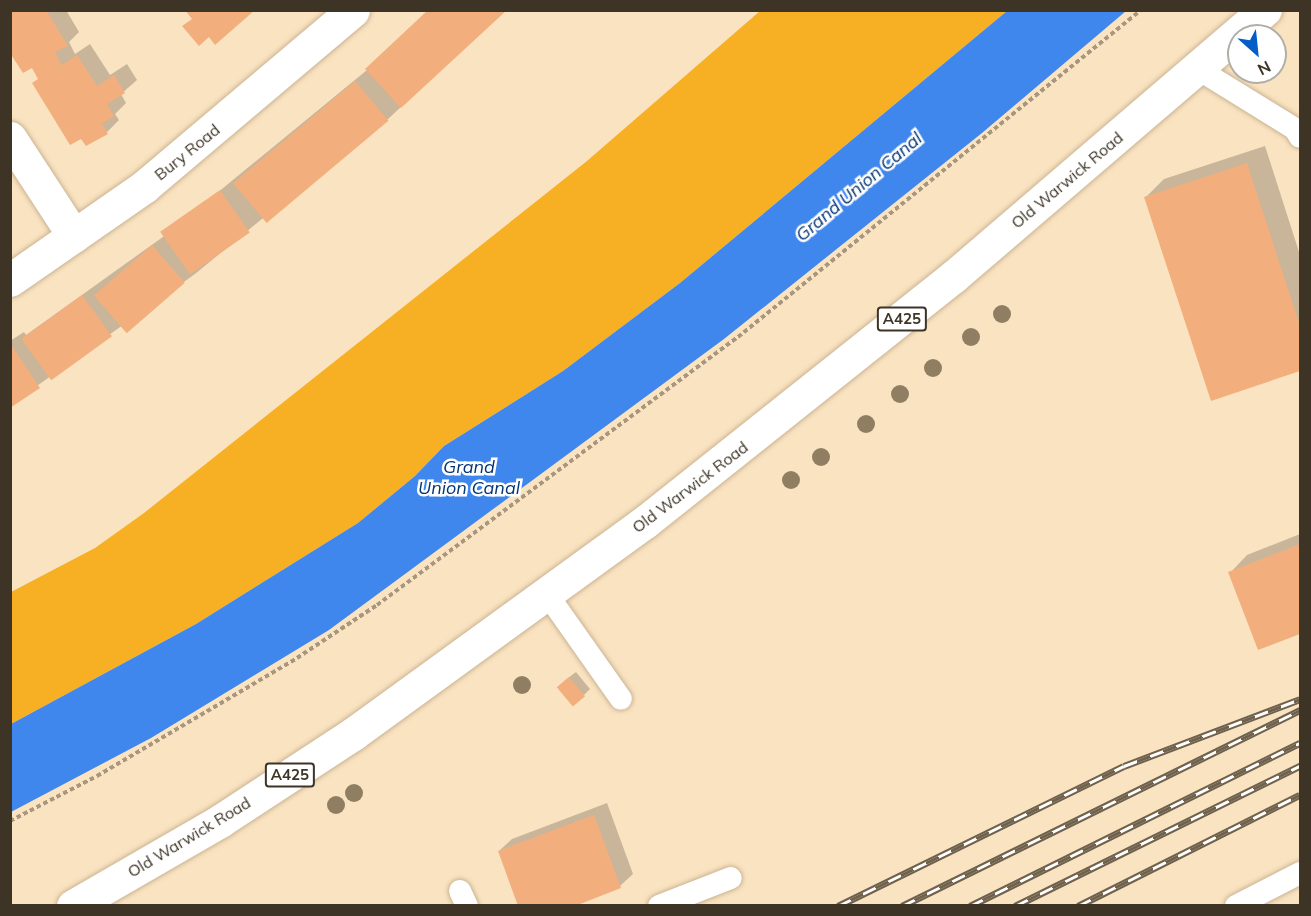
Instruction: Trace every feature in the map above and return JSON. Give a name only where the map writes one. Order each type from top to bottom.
[{"type":"main road","name":"Bury Road","points":[[10,280],[145,186],[353,10]]},
{"type":"main road","name":"Old Warwick Road","points":[[73,906],[220,821],[343,740],[547,594],[801,402],[1198,69],[1265,10]]},
{"type":"main road","points":[[10,138],[74,236]]},
{"type":"lane","points":[[1198,69],[1299,131]]},
{"type":"lane","points":[[547,594],[621,699]]},
{"type":"lane","points":[[1236,906],[1300,873]]},
{"type":"lane","points":[[659,906],[731,878]]},
{"type":"path","points":[[10,821],[97,776],[297,658],[386,598],[738,337],[1141,10]]},
{"type":"shaded area","points":[[760,11],[1007,11],[680,283],[563,371],[444,446],[415,476],[358,523],[196,624],[11,724],[11,592],[95,548],[144,513],[587,161]]},
{"type":"water","name":"Grand Union Canal","points":[[1007,11],[1126,11],[982,133],[724,339],[329,630],[151,738],[11,812],[11,724],[196,624],[358,523],[415,476],[444,446],[563,371],[680,283]]},
{"type":"building","points":[[10,10],[46,10],[68,46],[55,52],[62,65],[77,55],[97,86],[114,75],[125,93],[107,104],[114,116],[102,124],[108,134],[86,146],[81,139],[70,145],[32,83],[38,79],[32,68],[23,73],[10,53]]},
{"type":"building","points":[[185,10],[255,10],[215,45],[209,37],[199,46],[182,26],[192,19]]},
{"type":"building","points":[[428,10],[507,10],[401,108],[365,69]]},
{"type":"building","points":[[355,81],[388,121],[267,223],[233,183]]},
{"type":"building","points":[[1247,163],[1300,326],[1300,371],[1211,401],[1144,197]]},
{"type":"building","points":[[220,190],[250,233],[190,274],[160,232]]},
{"type":"building","points":[[152,245],[185,283],[127,333],[94,296]]},
{"type":"building","points":[[82,295],[112,336],[51,380],[21,339]]},
{"type":"building","points":[[10,343],[40,388],[10,408]]},
{"type":"building","points":[[1300,544],[1300,634],[1258,650],[1228,572]]},
{"type":"building","points":[[569,677],[585,696],[573,706],[557,687]]},
{"type":"building","points":[[594,815],[621,888],[575,906],[518,906],[498,851]]},
{"type":"railway","points":[[838,906],[1124,766],[1300,699]]},
{"type":"railway","points":[[902,906],[1300,710]]},
{"type":"railway","points":[[970,906],[1300,743]]},
{"type":"railway","points":[[1015,906],[1300,766]]},
{"type":"railway","points":[[1078,906],[1300,795]]}]
